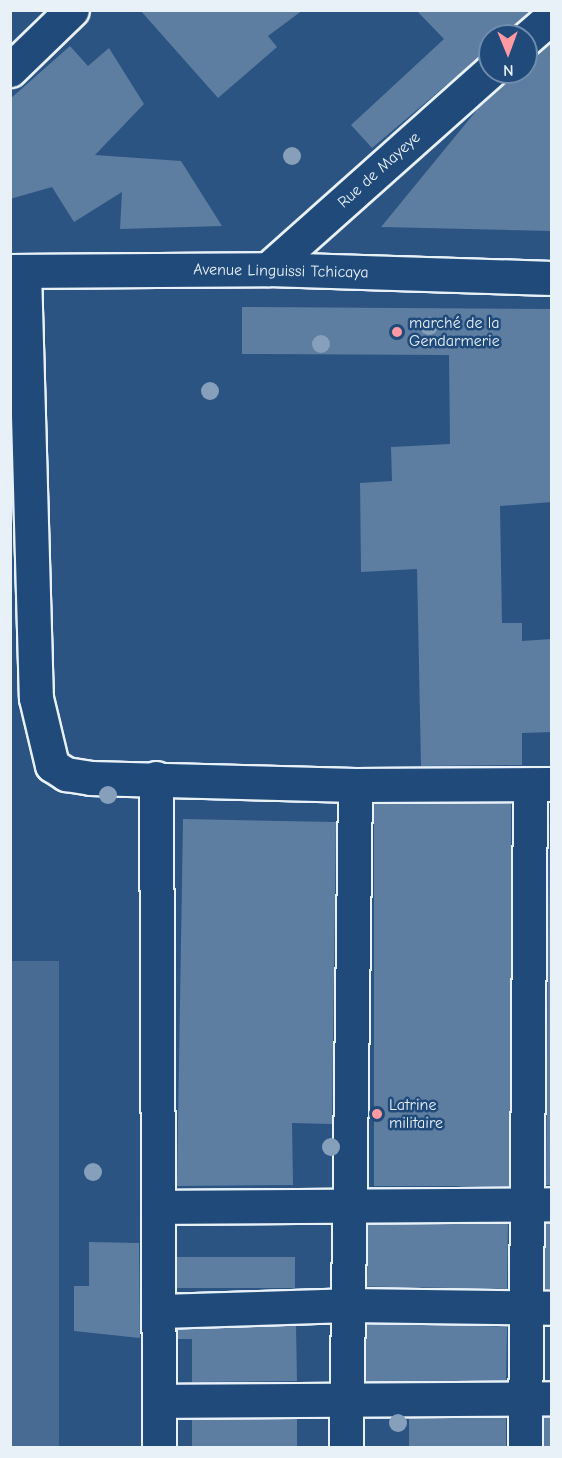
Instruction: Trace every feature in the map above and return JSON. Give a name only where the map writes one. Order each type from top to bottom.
[{"type":"street","points":[[10,70],[72,10]]},
{"type":"street","points":[[538,28],[552,16]]},
{"type":"street","name":"Rue de Mayeye","points":[[268,269],[478,82]]},
{"type":"street","name":"Avenue Linguissi Tchicaya","points":[[17,272],[268,269],[552,278]]},
{"type":"street","points":[[17,272],[36,698],[52,765],[66,774],[156,778],[356,785],[541,784],[538,1399],[525,1448]]},
{"type":"street","points":[[156,778],[161,1311],[159,1448]]},
{"type":"street","points":[[346,1448],[356,785]]},
{"type":"street","points":[[159,1207],[540,1204]]},
{"type":"street","points":[[161,1311],[348,1305],[539,1308]]},
{"type":"street","points":[[160,1401],[538,1399]]},
{"type":"shaded area","points":[[11,961],[59,961],[59,1447],[11,1447]]},
{"type":"building","points":[[140,10],[303,10],[268,36],[277,47],[218,98]]},
{"type":"building","points":[[416,10],[530,10],[518,24],[478,24],[478,58],[372,148],[351,125],[444,39]]},
{"type":"building","points":[[552,41],[552,231],[381,227],[498,84],[538,84],[538,50]]},
{"type":"building","points":[[70,46],[88,66],[109,48],[144,104],[95,155],[181,161],[222,226],[120,229],[122,192],[74,222],[52,187],[10,199],[10,99]]},
{"type":"building","points":[[242,307],[552,309],[552,502],[500,506],[502,623],[522,623],[522,641],[552,639],[552,732],[522,733],[522,765],[421,766],[417,569],[361,572],[360,483],[392,481],[391,447],[450,444],[449,355],[242,354]]},
{"type":"building","points":[[374,803],[511,803],[511,1186],[374,1186]]},
{"type":"building","points":[[549,815],[552,1185],[546,1185]]},
{"type":"building","points":[[183,819],[336,822],[332,1124],[292,1123],[293,1185],[177,1186]]},
{"type":"building","points":[[368,1221],[508,1223],[507,1289],[367,1287]]},
{"type":"building","points":[[545,1223],[552,1223],[552,1289],[545,1289]]},
{"type":"building","points":[[89,1242],[139,1243],[140,1338],[74,1331],[74,1286],[89,1286]]},
{"type":"building","points":[[177,1257],[295,1257],[295,1288],[177,1288]]},
{"type":"building","points":[[366,1324],[507,1326],[506,1383],[365,1381]]},
{"type":"building","points":[[296,1325],[297,1381],[192,1382],[192,1339],[177,1339],[177,1329]]},
{"type":"building","points":[[409,1417],[506,1417],[506,1448],[409,1448]]},
{"type":"building","points":[[544,1417],[552,1417],[552,1448],[544,1448]]},
{"type":"building","points":[[192,1419],[297,1419],[297,1448],[192,1448]]},
{"type":"place","name":"marché de la Gendarmerie","points":[[397,332]]},
{"type":"place","name":"Latrine militaire","points":[[377,1114]]}]
